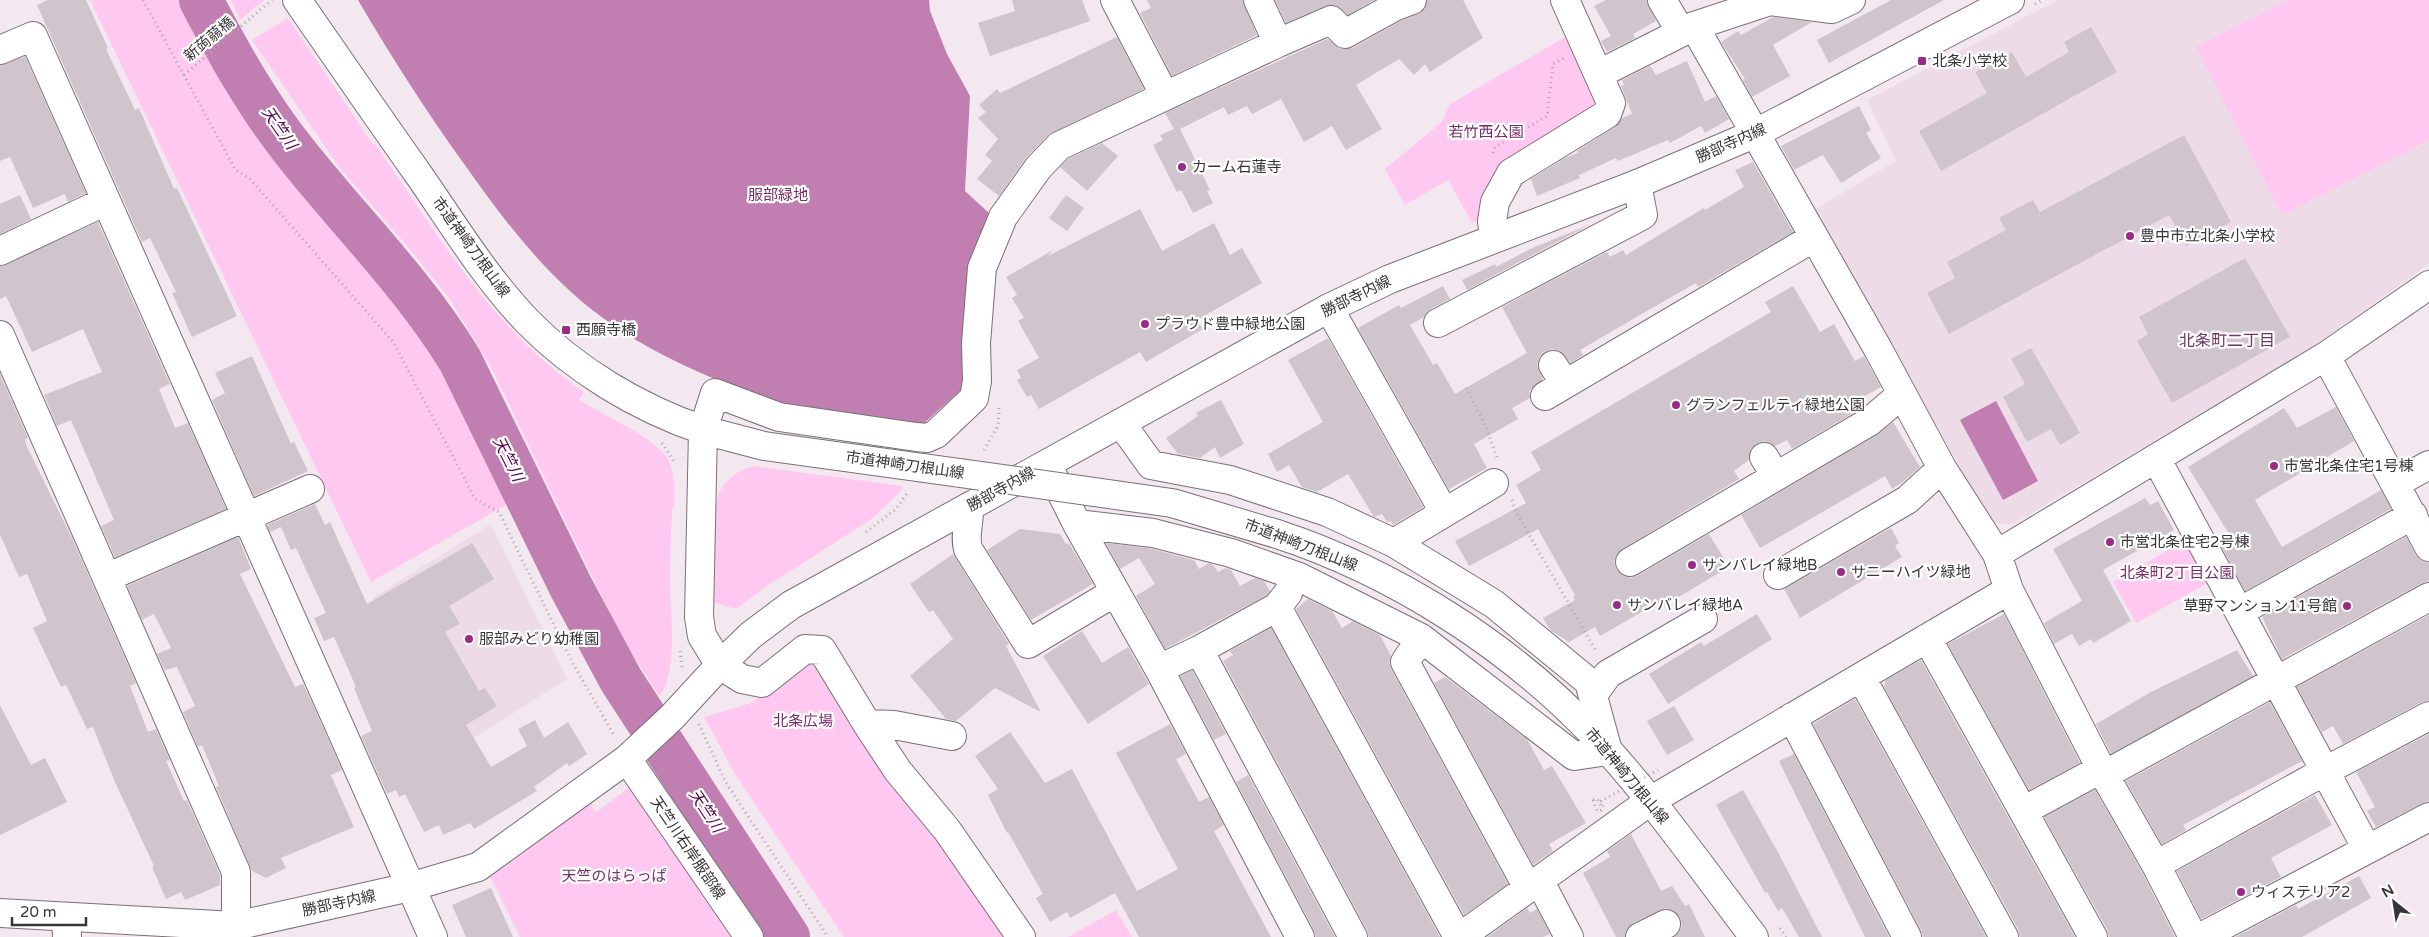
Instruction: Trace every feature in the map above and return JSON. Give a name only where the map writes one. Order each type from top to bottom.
[{"type":"street","name":"市道神崎刀根山線","points":[[297,0],[482,265],[527,320],[553,345],[611,387],[663,414],[703,430],[764,446],[1172,503],[1315,547],[1378,577],[1464,628],[1540,685],[1573,715],[1608,751],[1650,801],[1754,937]]},
{"type":"street","points":[[1116,0],[1165,96]]},
{"type":"street","points":[[1258,0],[1278,42]]},
{"type":"street","points":[[1021,937],[947,830],[898,770],[867,724],[822,650],[806,649],[762,683],[742,679],[720,665],[702,636],[699,617],[703,430],[715,394],[779,417],[916,437],[927,438],[936,434],[974,398],[977,381],[976,343],[982,268],[1003,218],[1038,168],[1059,146],[1278,42],[1331,20],[1345,34],[1394,6],[1412,0]]},
{"type":"street","points":[[1494,238],[1492,221],[1495,202],[1511,173],[1607,114],[1611,103],[1564,0]]},
{"type":"street","points":[[1662,0],[1687,29],[1754,134],[1942,468],[1998,554],[2008,590],[2103,772],[2156,865],[2193,937]]},
{"type":"street","points":[[1599,74],[1687,29],[1770,1],[1832,9],[1851,0]]},
{"type":"street","name":"勝部寺内線","points":[[684,717],[720,665],[750,635],[791,605],[1329,308],[1390,279],[1637,184],[1754,134],[2010,0]]},
{"type":"street","points":[[0,50],[33,36],[433,937]]},
{"type":"street","points":[[1438,323],[1643,215],[1637,184]]},
{"type":"street","points":[[0,250],[106,201]]},
{"type":"street","points":[[1554,382],[1692,297],[1813,238]]},
{"type":"street","points":[[1998,554],[2326,356],[2429,285]]},
{"type":"street","points":[[1329,308],[1444,512]]},
{"type":"street","points":[[0,334],[236,872],[236,931]]},
{"type":"street","points":[[2326,356],[2429,547]]},
{"type":"street","points":[[1640,547],[1770,467],[1869,422],[1902,394]]},
{"type":"street","points":[[1122,423],[1151,464],[1230,480],[1327,512],[1394,543],[1494,604],[1589,682],[1601,684],[1703,619]]},
{"type":"street","points":[[2156,458],[2367,849]]},
{"type":"street","points":[[1047,464],[1077,524],[1159,669],[1300,937]]},
{"type":"street","points":[[2396,483],[2429,465]]},
{"type":"street","points":[[1778,575],[1907,500],[1942,468]]},
{"type":"street","points":[[1394,543],[1501,479]]},
{"type":"street","points":[[108,577],[310,489]]},
{"type":"street","points":[[969,507],[970,523],[966,541],[968,549],[1028,644],[1115,592]]},
{"type":"street","points":[[2239,612],[2412,515]]},
{"type":"street","points":[[1077,524],[1153,533],[1231,553],[1299,577],[1420,638],[1574,756],[1608,751],[1601,684]]},
{"type":"street","points":[[1159,669],[1199,650],[1277,607],[1299,577]]},
{"type":"street","points":[[1277,607],[1464,936],[1650,801],[2008,590]]},
{"type":"street","points":[[2024,810],[2103,772],[2429,597]]},
{"type":"street","points":[[1420,638],[1405,662],[1534,884],[1569,937]]},
{"type":"street","points":[[1927,638],[2093,937]]},
{"type":"street","points":[[1199,650],[1353,937]]},
{"type":"street","points":[[1861,677],[2004,937]]},
{"type":"street","points":[[2156,865],[2325,771],[2429,716]]},
{"type":"street","points":[[633,754],[684,717]]},
{"type":"street","points":[[1792,717],[1907,937]]},
{"type":"street","points":[[867,724],[894,725],[952,736]]},
{"type":"street","name":"勝部寺内線","points":[[0,913],[66,927],[236,931],[410,888],[478,868],[633,754]]},
{"type":"street","name":"天竺川右岸服部線","points":[[633,754],[749,937]]},
{"type":"street","points":[[2201,937],[2429,817]]},
{"type":"street","points":[[1640,937],[1666,924]]},
{"type":"path","points":[[143,0],[235,169],[250,179],[394,343],[474,499],[499,512],[571,660],[633,754]]},
{"type":"path","name":"新蒟蒻橋","points":[[184,75],[272,0]]},
{"type":"path","points":[[1492,155],[1496,146],[1547,116],[1553,64],[1586,46]]},
{"type":"path","points":[[1466,388],[1486,427],[1501,479],[1516,512],[1601,684]]},
{"type":"path","points":[[657,440],[673,456],[677,468]]},
{"type":"path","points":[[679,643],[682,670]]},
{"type":"path","points":[[684,717],[828,937]]},
{"type":"path","points":[[1593,800],[1597,811],[1601,810],[1603,806],[1601,801],[1658,770]]},
{"type":"shaded area","name":"服部緑地","points":[[358,0],[929,0],[930,11],[947,54],[970,96],[965,191],[989,213],[981,234],[963,388],[922,425],[822,412],[765,398],[725,383],[685,366],[628,335],[569,290],[515,232],[482,190],[438,127]]},
{"type":"shaded area","name":"豊中市立北条小学校","points":[[2058,0],[2429,0],[2429,264],[2310,349],[2013,524],[1991,523],[1815,209],[1896,161],[1867,100]]},
{"type":"shaded area","points":[[1996,401],[2038,481],[2003,500],[1960,420]]},
{"type":"shaded area","name":"服部みどり幼稚園","points":[[491,524],[567,679],[443,758],[372,598]]},
{"type":"green space","points":[[90,0],[183,0],[214,59],[270,147],[357,247],[416,324],[475,423],[513,501],[371,582]]},
{"type":"green space","points":[[231,0],[264,0],[240,20]]},
{"type":"green space","points":[[2288,0],[2429,0],[2429,140],[2282,215],[2196,47]]},
{"type":"green space","points":[[288,18],[372,143],[375,144],[468,278],[494,310],[521,340],[551,367],[584,392],[579,400],[654,444],[669,461],[674,489],[670,570],[672,640],[669,673],[665,686],[659,696],[620,634],[490,365],[449,298],[339,167],[252,40]]},
{"type":"green space","name":"若竹西公園","points":[[1567,36],[1602,98],[1599,111],[1507,168],[1483,218],[1472,223],[1448,180],[1405,205],[1385,169],[1442,122],[1450,104]]},
{"type":"green space","points":[[753,466],[902,486],[903,489],[872,519],[770,584],[736,609],[713,602],[715,513],[720,491],[726,482],[738,472]]},
{"type":"green space","name":"北条町2丁目公園","points":[[2189,538],[2213,580],[2136,623],[2113,582]]},
{"type":"green space","name":"北条広場","points":[[807,662],[821,664],[1009,937],[844,937],[735,774],[704,717],[751,703]]},
{"type":"green space","name":"天竺のはらっぱ","points":[[629,788],[666,843],[703,878],[697,888],[730,937],[520,937],[489,874],[591,803],[595,813]]},
{"type":"green space","points":[[1116,910],[1132,937],[1068,937]]},
{"type":"building","points":[[48,0],[86,0],[108,48],[106,49],[135,110],[139,108],[174,189],[177,188],[237,316],[192,337],[172,293],[176,292],[150,238],[142,242],[37,5]]},
{"type":"building","points":[[1012,0],[1082,0],[1090,21],[990,56],[978,23],[1015,11]]},
{"type":"building","points":[[1147,0],[1243,0],[1257,35],[1172,76],[1140,13],[1151,8]]},
{"type":"building","points":[[1275,0],[1374,0],[1348,15],[1334,5],[1325,6],[1286,23]]},
{"type":"building","points":[[1427,0],[1463,0],[1483,38],[1430,72],[1425,64],[1414,75],[1399,59],[1356,85],[1382,129],[1346,150],[1332,126],[1304,142],[1281,99],[1252,114],[1247,106],[1228,115],[1224,107],[1180,129],[1210,190],[1207,191],[1213,203],[1193,213],[1181,190],[1177,192],[1153,145],[1163,140],[1160,135],[1174,129],[1165,113],[1327,39],[1342,49],[1353,48],[1401,21],[1418,14],[1424,9]]},
{"type":"building","points":[[1606,0],[1646,0],[1656,21],[1633,34],[1635,38],[1607,52],[1601,41],[1611,36],[1594,6]]},
{"type":"building","points":[[1891,0],[1944,0],[1829,63],[1817,40]]},
{"type":"building","points":[[1773,17],[1812,22],[1773,45],[1790,76],[1752,97],[1743,80],[1745,79],[1721,42],[1738,31],[1741,35]]},
{"type":"building","points":[[2091,27],[2117,72],[1941,171],[1919,131],[1987,93],[1975,72],[2012,52],[2026,77],[2069,52],[2064,42]]},
{"type":"building","points":[[1117,37],[1144,89],[1048,135],[1025,159],[999,196],[977,179],[992,161],[985,155],[998,139],[978,118],[986,112],[979,105],[997,89],[1000,93]]},
{"type":"building","points":[[25,56],[86,193],[68,202],[65,194],[33,208],[10,157],[0,161],[0,65]]},
{"type":"building","points":[[1687,61],[1705,102],[1716,96],[1729,119],[1705,133],[1701,126],[1670,143],[1668,140],[1618,161],[1616,158],[1579,175],[1580,178],[1537,196],[1531,179],[1565,158],[1578,153],[1577,151],[1615,127],[1622,118],[1632,114],[1621,86],[1624,85],[1622,80],[1650,66],[1656,75]]},
{"type":"building","points":[[1859,106],[1871,130],[1866,133],[1881,158],[1841,183],[1823,155],[1794,170],[1781,146]]},
{"type":"building","points":[[2184,135],[2231,222],[2186,246],[2169,215],[1949,334],[1927,293],[1955,278],[1947,262],[2006,230],[1999,218],[2033,200],[2040,212]]},
{"type":"building","points":[[1102,143],[1118,156],[1087,191],[1060,167],[1068,159]]},
{"type":"building","points":[[1753,162],[1793,232],[1698,287],[1696,283],[1580,350],[1583,355],[1570,363],[1560,351],[1552,349],[1544,352],[1539,357],[1537,365],[1543,379],[1529,391],[1530,398],[1512,408],[1518,419],[1474,444],[1487,468],[1449,489],[1358,328],[1399,305],[1401,308],[1443,286],[1450,299],[1431,309],[1424,317],[1410,325],[1433,365],[1437,363],[1455,394],[1527,353],[1502,307],[1607,252],[1610,257],[1623,250],[1626,255],[1704,208],[1705,210],[1744,187],[1735,170]]},
{"type":"building","points":[[20,195],[31,219],[0,234],[0,204]]},
{"type":"building","points":[[1066,195],[1084,208],[1067,231],[1049,218]]},
{"type":"building","points":[[1140,209],[1162,251],[1214,223],[1230,255],[1242,248],[1262,283],[1197,320],[1203,329],[1146,362],[1140,352],[1039,409],[1031,395],[1027,397],[1017,380],[1021,378],[1017,370],[1039,358],[1018,321],[1024,318],[1012,298],[1017,295],[1006,277],[1053,250],[1048,256]]},
{"type":"building","points":[[98,222],[170,384],[159,389],[175,428],[188,423],[226,509],[115,557],[101,526],[114,520],[71,420],[57,426],[44,395],[102,372],[83,329],[32,352],[6,296],[0,299],[0,266]]},
{"type":"building","points":[[1591,224],[1467,290],[1462,280],[1495,264],[1496,267],[1532,248]]},
{"type":"building","points":[[2245,258],[2290,337],[2172,403],[2137,341],[2148,334],[2139,317]]},
{"type":"building","points":[[1793,286],[1820,332],[1834,324],[1855,361],[1864,356],[1881,387],[1863,397],[1866,404],[1860,409],[1792,449],[1787,440],[1775,446],[1764,441],[1755,444],[1750,450],[1749,460],[1734,471],[1739,479],[1622,549],[1617,554],[1614,562],[1616,569],[1622,575],[1630,578],[1637,576],[1709,534],[1729,567],[1660,608],[1657,603],[1600,636],[1595,627],[1569,642],[1550,630],[1543,618],[1575,600],[1573,597],[1575,595],[1538,529],[1469,566],[1455,541],[1526,503],[1516,485],[1541,470],[1531,452],[1771,312],[1765,302]]},
{"type":"building","points":[[1328,338],[1423,507],[1393,525],[1390,521],[1387,522],[1382,514],[1374,517],[1348,474],[1317,492],[1302,487],[1289,465],[1277,472],[1268,454],[1323,422],[1288,360]]},
{"type":"building","points":[[2031,348],[2080,433],[2060,445],[2051,429],[2027,442],[2003,397],[2025,384],[2011,359]]},
{"type":"building","points":[[252,356],[291,444],[294,442],[308,471],[254,496],[212,400],[225,393],[215,373]]},
{"type":"building","points":[[0,374],[28,438],[25,439],[26,445],[72,538],[136,683],[130,686],[148,732],[156,729],[170,760],[166,761],[184,801],[187,800],[220,875],[220,885],[185,900],[181,892],[166,899],[152,867],[154,866],[115,782],[93,727],[87,729],[66,685],[61,687],[33,628],[47,621],[27,574],[19,577],[0,535]]},
{"type":"building","points":[[1221,400],[1244,444],[1220,458],[1215,447],[1200,458],[1178,454],[1166,438],[1198,416],[1196,413]]},
{"type":"building","points":[[2336,407],[2354,441],[2255,500],[2282,547],[2381,490],[2391,509],[2245,591],[2218,540],[2229,534],[2188,467],[2284,408],[2297,428]]},
{"type":"building","points":[[1893,422],[1920,467],[1892,489],[1885,476],[1760,548],[1741,515],[1877,435]]},
{"type":"building","points":[[2145,498],[2150,505],[2158,501],[2174,530],[2103,570],[2131,621],[2093,643],[2091,639],[2079,646],[2072,634],[2054,644],[2044,623],[2082,601],[2053,549]]},
{"type":"building","points":[[315,504],[325,525],[330,522],[367,604],[472,543],[494,579],[449,606],[460,624],[445,632],[479,691],[485,688],[497,706],[466,725],[491,767],[527,746],[518,729],[535,720],[544,738],[568,722],[587,754],[569,766],[567,763],[534,787],[537,791],[474,829],[470,823],[443,835],[439,825],[424,832],[405,794],[399,797],[396,790],[387,794],[361,736],[372,731],[354,688],[356,687],[334,637],[324,641],[314,618],[326,613],[296,548],[291,550],[281,527],[270,532],[267,525]]},
{"type":"building","name":"サニーハイツ緑地","points":[[1891,528],[1899,543],[1895,546],[1902,557],[1800,618],[1784,589]]},
{"type":"building","points":[[1020,529],[1060,534],[1066,544],[1069,543],[1093,584],[1031,620],[987,550]]},
{"type":"building","points":[[238,537],[251,569],[240,574],[295,687],[303,684],[314,707],[342,770],[331,775],[354,827],[281,858],[286,868],[266,878],[252,871],[216,787],[219,786],[202,745],[198,747],[183,712],[195,706],[177,667],[165,670],[157,654],[171,648],[154,614],[142,620],[127,586]]},
{"type":"building","name":"草野マンション11号館","points":[[2406,537],[2416,555],[2421,560],[2429,563],[2429,581],[2422,583],[2282,659],[2262,617]]},
{"type":"building","points":[[1106,543],[1148,548],[1194,560],[1199,569],[1209,563],[1218,572],[1226,568],[1231,570],[1240,586],[1255,578],[1264,581],[1270,591],[1267,595],[1165,649],[1136,596],[1155,584],[1139,558],[1120,569]]},
{"type":"building","points":[[953,554],[1009,644],[1006,646],[1041,712],[995,688],[956,721],[946,719],[910,676],[953,639],[933,610],[929,612],[910,584]]},
{"type":"building","points":[[1308,599],[1332,611],[1342,628],[1353,621],[1380,635],[1391,656],[1389,662],[1391,669],[1508,884],[1464,915],[1296,609]]},
{"type":"building","points":[[1757,614],[1772,639],[1668,704],[1649,674],[1701,642],[1704,646]]},
{"type":"building","points":[[2004,614],[2080,763],[2029,790],[1948,644]]},
{"type":"building","points":[[2429,615],[2429,700],[2343,744],[2333,726],[2322,732],[2297,687]]},
{"type":"building","points":[[1271,628],[1440,937],[1369,937],[1367,930],[1223,661],[1233,655],[1230,651]]},
{"type":"building","points":[[1082,631],[1102,663],[1128,647],[1149,684],[1088,724],[1043,656]]},
{"type":"building","points":[[2237,650],[2253,676],[2111,754],[2096,724],[2151,692]]},
{"type":"building","points":[[1921,660],[2075,937],[2020,937],[2018,929],[1884,687],[1886,680]]},
{"type":"building","points":[[1192,670],[1226,734],[1214,740],[1180,676]]},
{"type":"building","points":[[1445,677],[1527,739],[1544,770],[1552,766],[1586,823],[1549,844],[1553,851],[1533,865],[1434,683]]},
{"type":"building","points":[[1855,699],[1986,937],[1923,937],[1813,724]]},
{"type":"building","points":[[2270,702],[2302,761],[2183,825],[2186,830],[2162,844],[2126,781]]},
{"type":"building","points":[[0,705],[31,765],[45,758],[67,802],[0,835]]},
{"type":"building","points":[[1674,706],[1694,740],[1667,755],[1647,721]]},
{"type":"building","points":[[1170,724],[1186,754],[1176,759],[1199,802],[1209,797],[1224,825],[1214,831],[1271,937],[1139,937],[1115,893],[1070,918],[1067,912],[1050,922],[1036,898],[1043,894],[1007,833],[988,795],[998,789],[975,756],[1010,732],[1045,783],[1072,769],[1137,891],[1178,869],[1116,753]]},
{"type":"building","points":[[2429,734],[2429,801],[2376,827],[2367,811],[2375,807],[2356,772]]},
{"type":"building","points":[[1794,754],[1889,937],[1865,937],[1779,761]]},
{"type":"building","points":[[1248,775],[1335,937],[1316,937],[1236,782]]},
{"type":"building","points":[[1743,790],[1822,937],[1799,937],[1782,908],[1778,911],[1767,892],[1765,893],[1716,805]]},
{"type":"building","points":[[2095,790],[2142,872],[2175,937],[2109,937],[2107,929],[2044,817]]},
{"type":"building","points":[[2315,795],[2332,825],[2271,858],[2281,877],[2201,919],[2177,871]]},
{"type":"building","points":[[1631,834],[1661,891],[1672,886],[1685,906],[1689,904],[1705,937],[1674,937],[1682,925],[1680,917],[1674,911],[1666,908],[1633,923],[1627,929],[1625,937],[1616,937],[1583,873],[1610,857],[1607,851]]},
{"type":"building","points":[[2359,876],[2371,898],[2302,937],[2235,937],[2296,905],[2298,909]]},
{"type":"building","points":[[491,888],[513,937],[466,937],[452,905]]},
{"type":"building","points":[[1527,908],[1530,913],[1537,909],[1550,934],[1543,937],[1487,937]]},
{"type":"waterway","name":"天竺川","points":[[201,0],[244,78],[268,116],[316,178],[402,279],[442,332],[460,360],[571,587],[621,680],[788,937]]},
{"type":"place","name":"北条小学校","points":[[1922,61]]},
{"type":"place","name":"カーム石蓮寺","points":[[1182,167]]},
{"type":"place","name":"豊中市立北条小学校","points":[[2130,236]]},
{"type":"place","name":"プラウド豊中緑地公園","points":[[1145,324]]},
{"type":"place","name":"西願寺橋","points":[[566,330]]},
{"type":"place","name":"グランフェルティ緑地公園","points":[[1676,405]]},
{"type":"place","name":"市営北条住宅1号棟","points":[[2274,466]]},
{"type":"place","name":"市営北条住宅2号棟","points":[[2110,542]]},
{"type":"place","name":"サンバレイ緑地B","points":[[1692,565]]},
{"type":"place","name":"サニーハイツ緑地","points":[[1841,572]]},
{"type":"place","name":"サンバレイ緑地A","points":[[1617,605]]},
{"type":"place","name":"草野マンション11号館","points":[[2347,606]]},
{"type":"place","name":"服部みどり幼稚園","points":[[469,639]]},
{"type":"place","name":"ウィステリア2","points":[[2241,892]]},
{"type":"district","name":"北条町二丁目","points":[[2227,341]]}]
